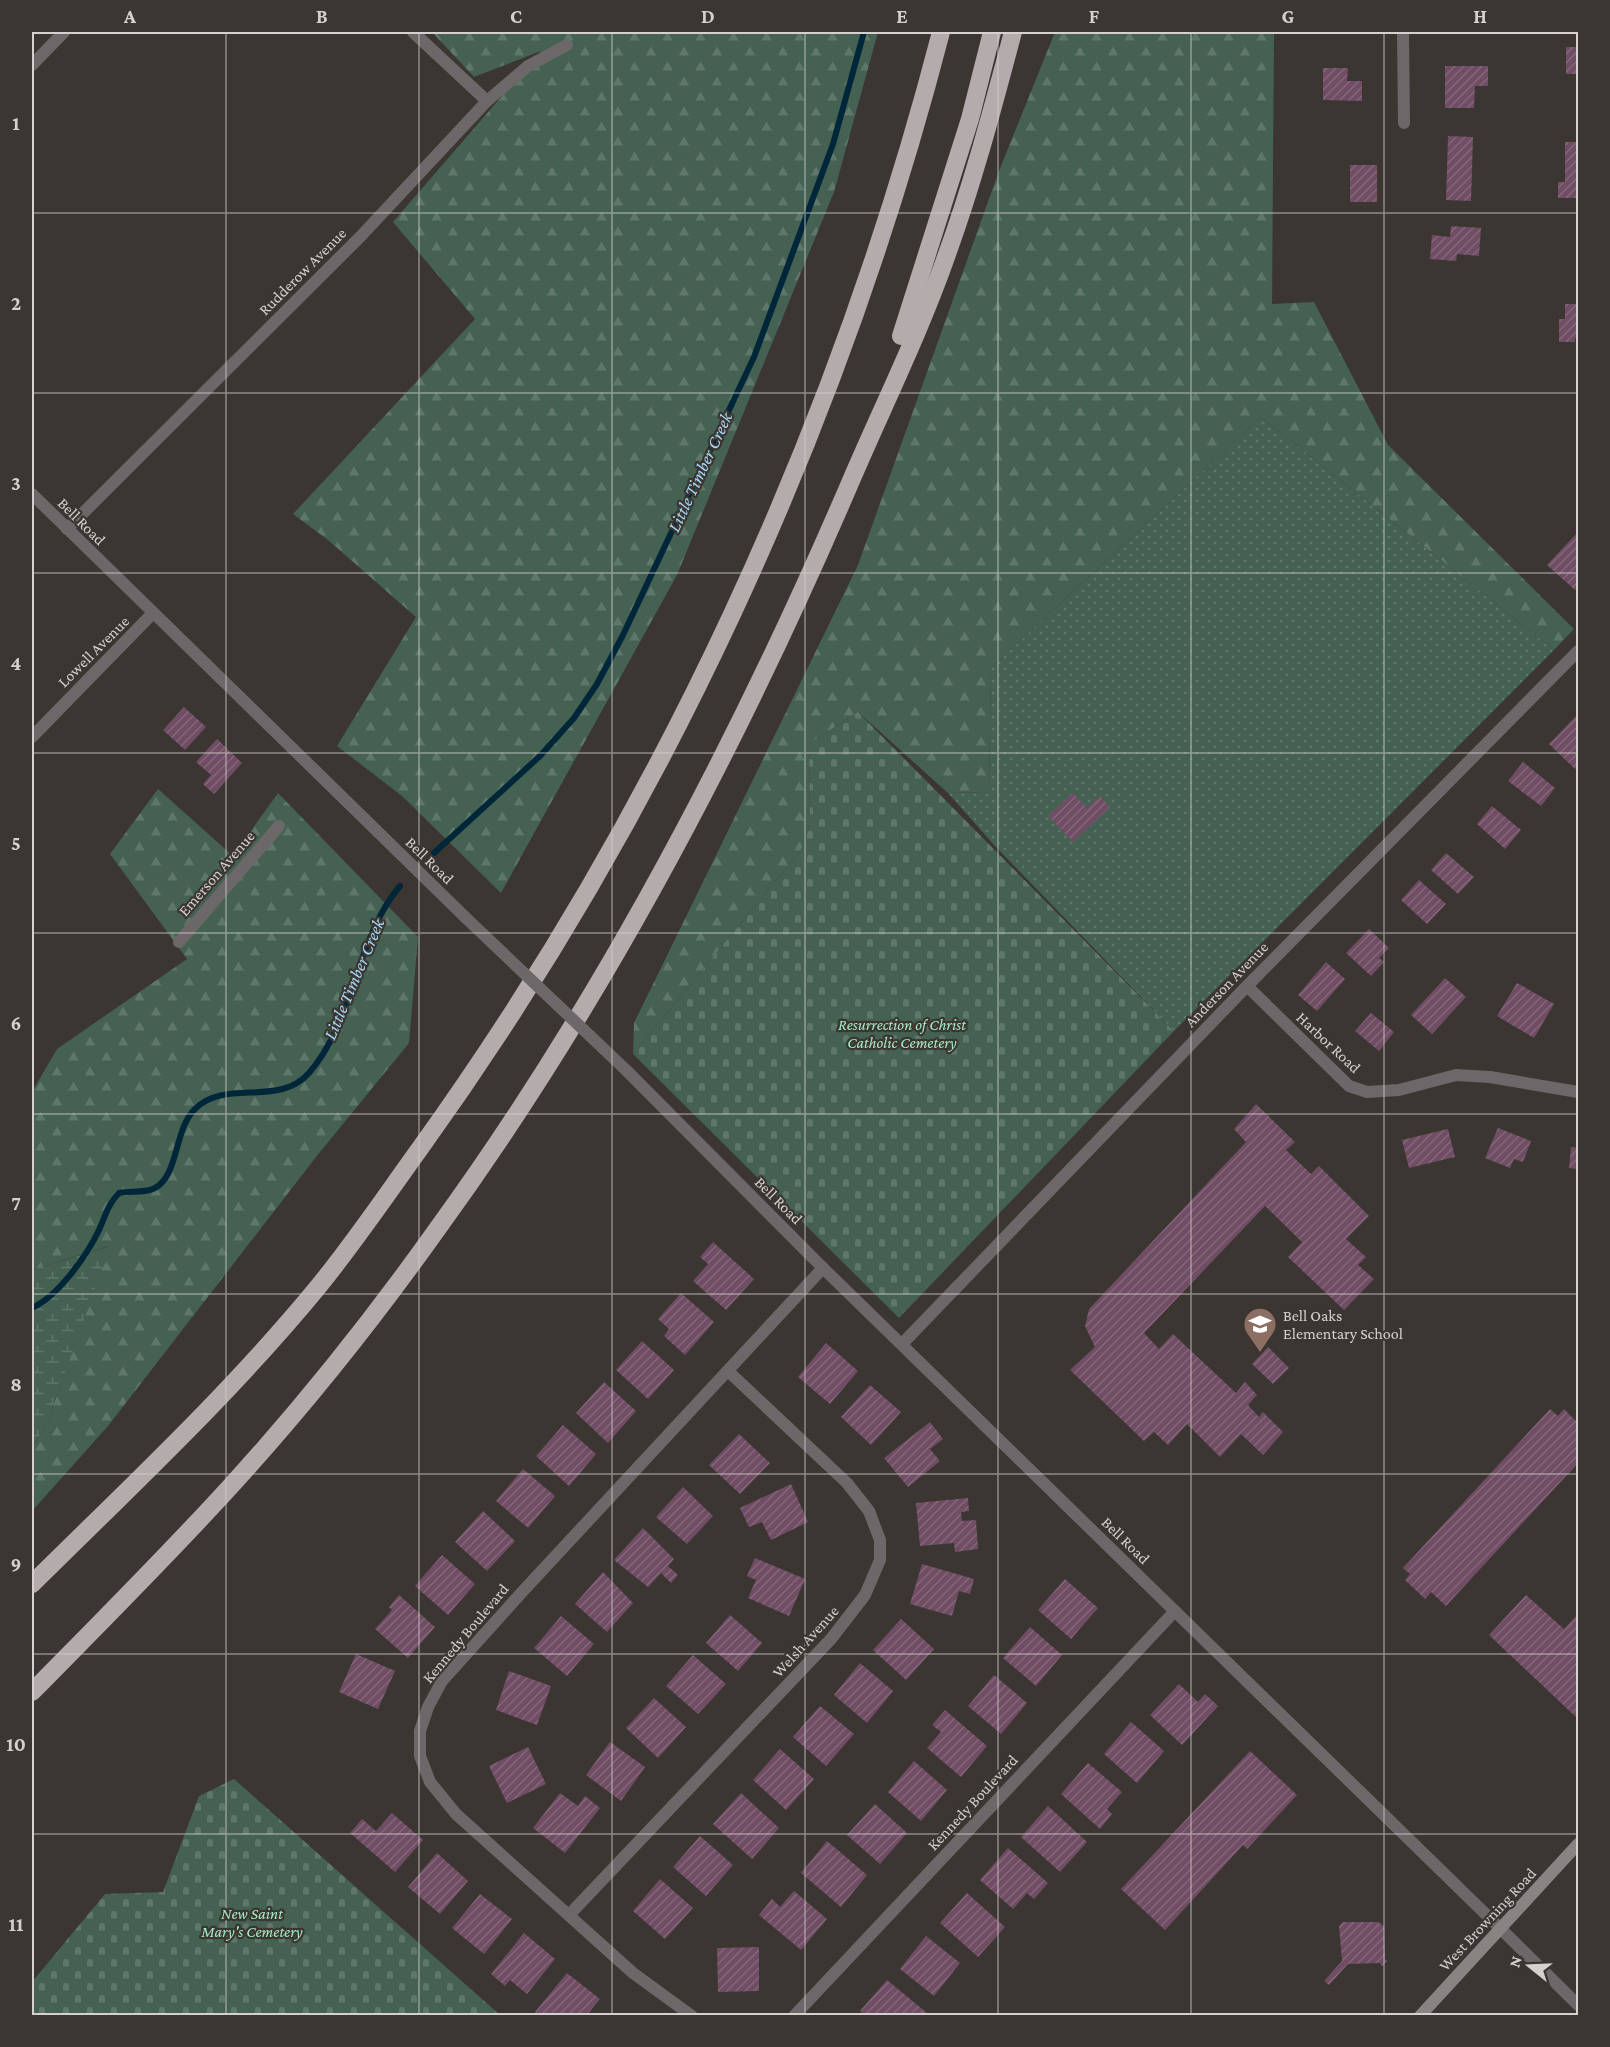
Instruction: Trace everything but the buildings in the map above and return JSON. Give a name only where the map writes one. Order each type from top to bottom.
[{"type":"highway","points":[[918,113],[932,32]]},
{"type":"highway","points":[[32,1584],[233,1382],[319,1286],[456,1098],[562,932],[676,726],[749,575],[788,487],[857,307],[941,32]]},
{"type":"highway","points":[[868,441],[960,155],[992,32]]},
{"type":"highway","points":[[32,1692],[199,1520],[270,1440],[431,1239],[518,1115],[598,983],[721,764],[793,616],[946,259],[988,129],[1013,32]]},
{"type":"main road","name":"West Browning Road","points":[[1420,2016],[1502,1930],[1578,1844]]},
{"type":"street","points":[[32,65],[64,32]]},
{"type":"street","points":[[413,32],[487,101]]},
{"type":"street","points":[[1403,32],[1404,123]]},
{"type":"street","name":"Rudderow Avenue","points":[[67,530],[361,236],[487,101],[528,66],[567,45]]},
{"type":"street","name":"Bell Road","points":[[32,494],[152,614],[627,1071],[823,1268],[1578,2006]]},
{"type":"street","name":"Lowell Avenue","points":[[32,737],[152,614]]},
{"type":"street","name":"Anderson Avenue","points":[[902,1344],[1247,986],[1578,651]]},
{"type":"street","name":"Emerson Avenue","points":[[179,942],[279,826]]},
{"type":"street","name":"Harbor Road","points":[[1247,986],[1349,1086],[1367,1092],[1399,1090],[1456,1075],[1490,1077],[1578,1092]]},
{"type":"street","name":"Kennedy Boulevard","points":[[692,2016],[633,1973],[456,1814],[430,1782],[420,1756],[420,1731],[428,1707],[442,1681],[823,1268]]},
{"type":"street","name":"Welsh Avenue","points":[[569,1916],[831,1639],[865,1595],[880,1560],[880,1540],[869,1511],[846,1483],[728,1371]]},
{"type":"street","name":"Kennedy Boulevard","points":[[794,2016],[1175,1611]]},
{"type":"green space","points":[[432,32],[878,32],[834,192],[677,575],[501,893],[402,796],[337,746],[416,617],[328,540],[293,514],[475,319],[393,222],[541,51],[474,77]]},
{"type":"green space","points":[[1055,32],[1274,32],[1272,304],[1314,302],[1388,445],[1574,629],[1554,650],[1261,417],[991,668],[989,792],[948,793],[858,712],[809,744],[810,825],[801,850],[633,1054],[634,1023],[858,565],[999,171]]},
{"type":"green space","points":[[1261,417],[1554,650],[1174,1031],[994,845],[948,793],[989,792],[991,668]]},
{"type":"green space","name":"Resurrection of Christ Catholic Cemetery","points":[[858,712],[1174,1031],[899,1318],[633,1054],[801,850],[810,825],[809,744]]},
{"type":"green space","points":[[158,789],[233,856],[278,793],[418,937],[409,1043],[316,1157],[108,1426],[32,1511],[32,1447],[46,1426],[109,1246],[32,1270],[32,1092],[57,1049],[187,959],[110,854]]},
{"type":"green space","points":[[110,1246],[46,1426],[32,1447],[32,1270]]},
{"type":"green space","name":"New Saint Mary's Cemetery","points":[[234,1779],[500,2015],[32,2015],[32,1982],[105,1894],[163,1892],[199,1796]]},
{"type":"waterway","name":"Little Timber Creek","points":[[434,853],[540,756],[574,718],[597,684],[623,635],[754,357],[833,144],[864,32]]},
{"type":"waterway","name":"Little Timber Creek","points":[[32,1308],[52,1295],[70,1275],[93,1241],[109,1206],[119,1193],[150,1190],[163,1182],[173,1163],[183,1128],[195,1109],[208,1100],[222,1095],[282,1089],[296,1083],[309,1073],[324,1052],[336,1029],[373,930],[385,907],[400,886]]},
{"type":"place","name":"Bell Oaks Elementary School","points":[[1260,1353]]}]
